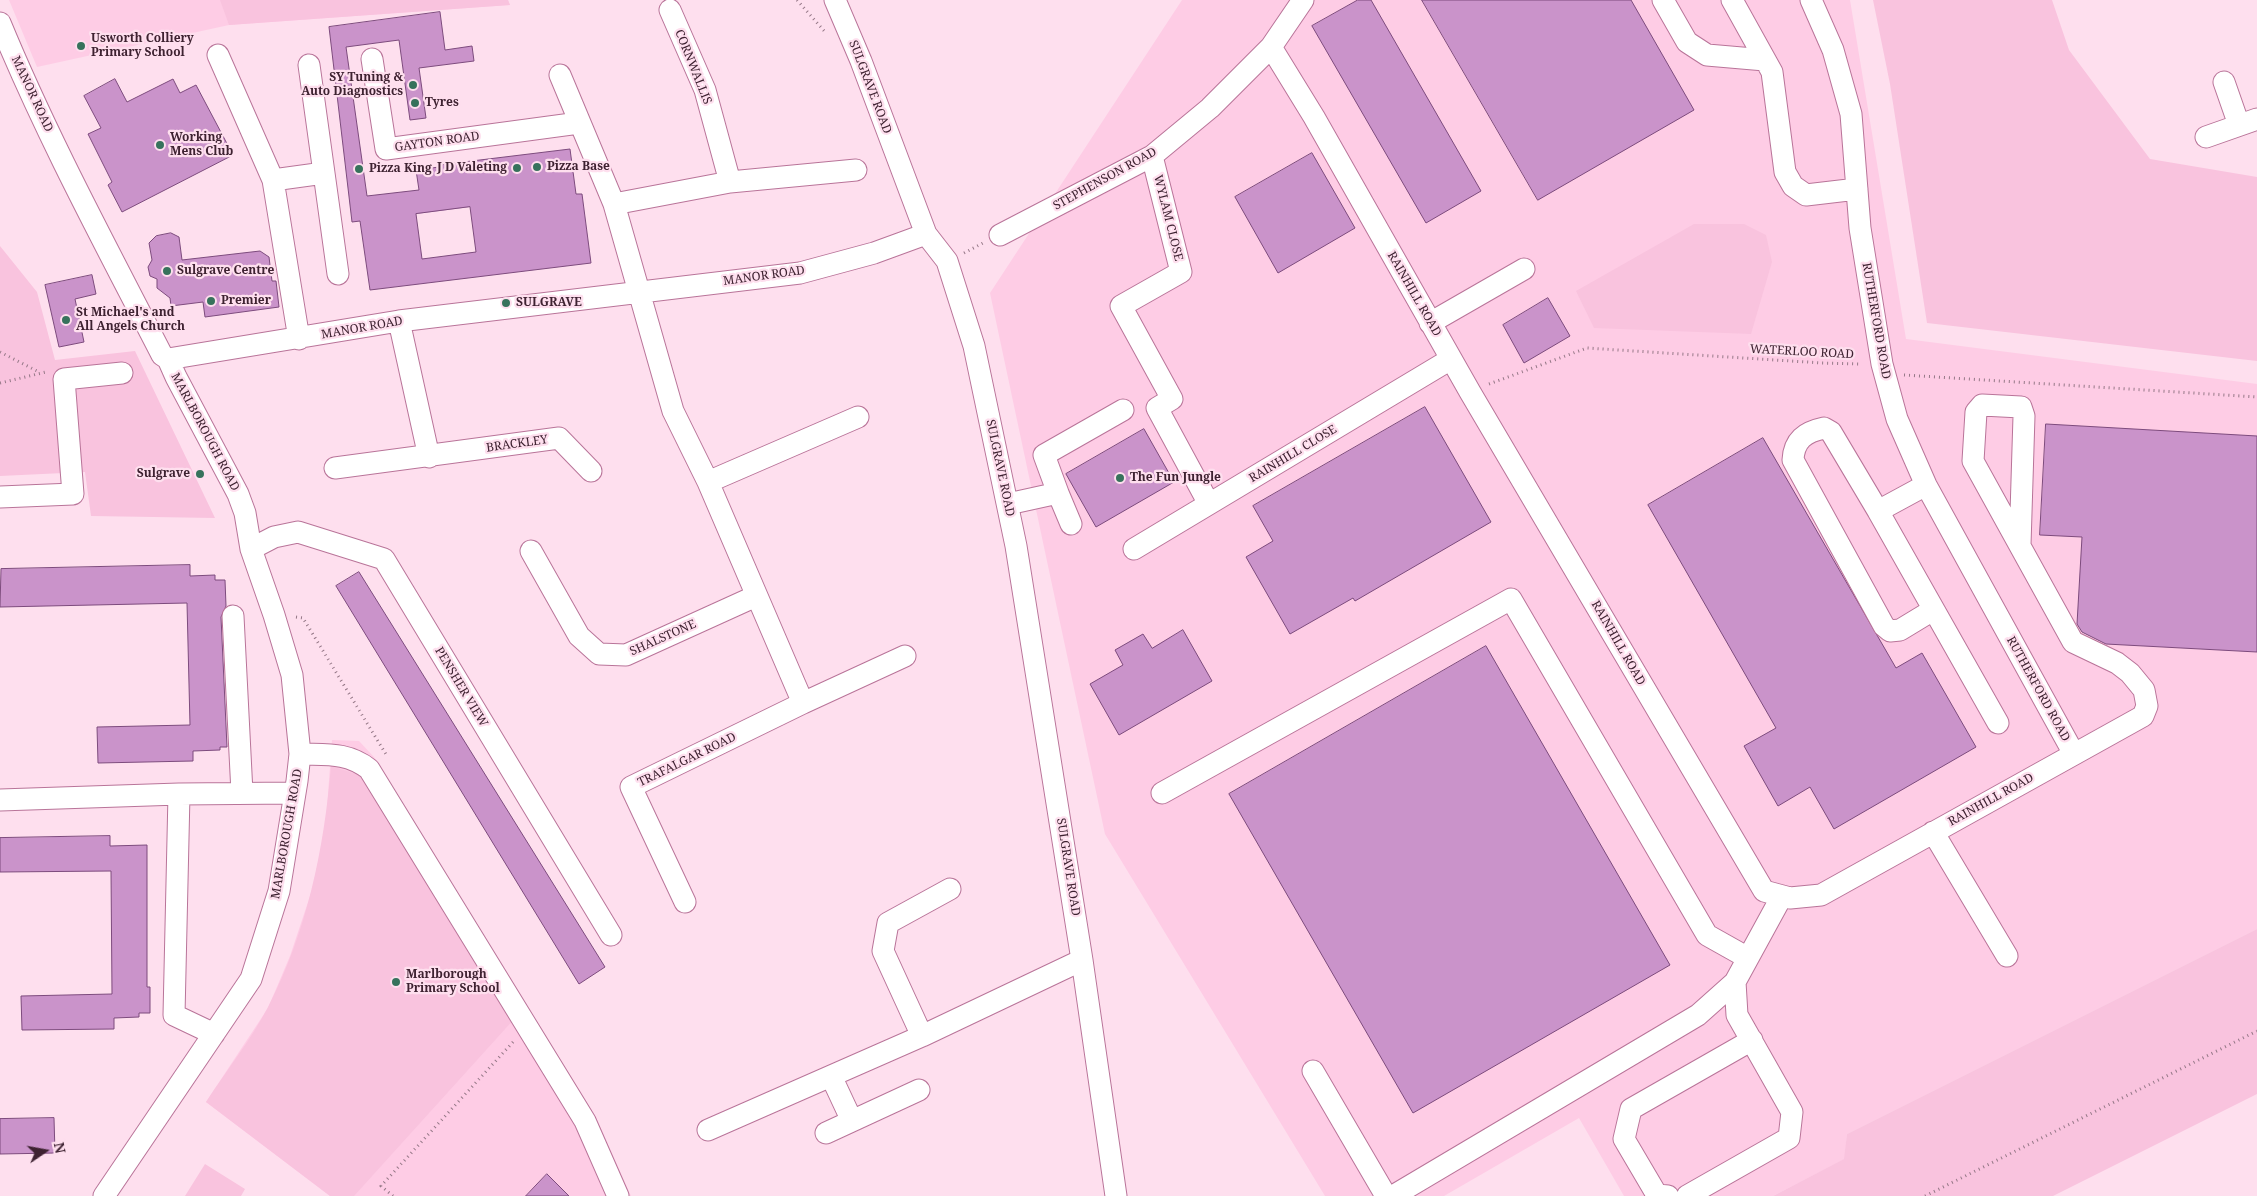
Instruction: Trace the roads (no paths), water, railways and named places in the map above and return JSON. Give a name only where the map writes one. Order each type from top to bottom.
[{"type":"street","name":"SULGRAVE ROAD","points":[[835,0],[861,61],[926,234],[948,261],[974,346],[1016,546],[1082,960],[1116,1196]]},
{"type":"street","name":"STEPHENSON ROAD","points":[[1000,235],[1152,156],[1210,108],[1271,47],[1303,0]]},
{"type":"street","points":[[1663,0],[1687,42],[1707,55],[1765,60]]},
{"type":"street","points":[[1732,0],[1772,72],[1785,172],[1793,186],[1806,196],[1857,189]]},
{"type":"street","name":"RUTHERFORD ROAD","points":[[1811,0],[1832,50],[1851,114],[1860,228],[1882,364],[1897,419],[1926,485],[2074,754]]},
{"type":"street","name":"CORNWALLIS","points":[[670,10],[705,90],[730,182]]},
{"type":"street","name":"MANOR ROAD","points":[[0,23],[42,116],[105,245],[162,354],[168,359],[299,339],[399,321],[800,273],[874,253],[926,234]]},
{"type":"street","name":"RAINHILL ROAD","points":[[1271,47],[1314,117],[1470,392],[1764,890],[1790,898],[1821,895],[2144,716],[2147,706],[2144,690],[2130,673],[2117,663],[2073,642],[2020,545]]},
{"type":"street","points":[[218,55],[273,180],[299,339]]},
{"type":"street","name":"GAYTON ROAD","points":[[372,59],[386,149],[579,123]]},
{"type":"street","points":[[309,65],[338,274]]},
{"type":"street","points":[[560,74],[614,204],[673,411],[708,482],[804,704]]},
{"type":"street","points":[[2206,137],[2248,122],[2224,82]]},
{"type":"street","name":"WYLAM CLOSE","points":[[1152,156],[1181,272],[1121,306],[1172,398],[1157,408],[1209,504]]},
{"type":"street","points":[[614,204],[730,182],[856,170]]},
{"type":"street","points":[[273,180],[324,173]]},
{"type":"street","points":[[1430,323],[1524,269]]},
{"type":"street","points":[[399,321],[429,457]]},
{"type":"street","name":"MARLBOROUGH ROAD","points":[[104,1196],[251,979],[279,891],[300,754],[292,675],[274,615],[250,548],[245,513],[238,494],[168,359]]},
{"type":"street","name":"RAINHILL CLOSE","points":[[1134,549],[1451,359]]},
{"type":"street","points":[[0,497],[74,494],[64,379],[122,373]]},
{"type":"street","points":[[1982,405],[2021,408],[2024,416],[2020,545],[1973,461],[1976,412],[1982,405]]},
{"type":"street","points":[[1071,524],[1044,455],[1124,410]]},
{"type":"street","points":[[708,482],[858,417]]},
{"type":"street","points":[[1933,610],[1900,630],[1890,631],[1884,626],[1793,460],[1793,448],[1800,440],[1814,431],[1824,428],[1831,432],[1998,723]]},
{"type":"street","name":"BRACKLEY","points":[[335,468],[429,457],[559,438],[591,471]]},
{"type":"street","points":[[1878,511],[1926,485]]},
{"type":"street","points":[[1008,504],[1058,493]]},
{"type":"street","name":"PENSHER VIEW","points":[[250,548],[274,537],[298,532],[384,559],[611,935]]},
{"type":"street","name":"SHALSTONE","points":[[531,551],[579,636],[599,654],[626,656],[756,596]]},
{"type":"street","points":[[1162,793],[1511,598],[1707,935],[1748,958]]},
{"type":"street","points":[[233,616],[242,793]]},
{"type":"street","name":"TRAFALGAR ROAD","points":[[685,902],[631,787],[905,656]]},
{"type":"street","points":[[300,754],[344,756],[360,762],[369,770],[585,1121],[618,1196]]},
{"type":"street","points":[[0,800],[179,794],[294,793]]},
{"type":"street","points":[[179,794],[174,1015],[214,1034]]},
{"type":"street","points":[[1933,832],[2007,956]]},
{"type":"street","points":[[922,1036],[883,951],[888,923],[950,889]]},
{"type":"street","points":[[1393,1196],[1698,1015],[1735,982],[1782,896]]},
{"type":"street","points":[[708,1130],[922,1036],[1082,960]]},
{"type":"street","points":[[1687,1196],[1789,1138],[1792,1112],[1738,1015],[1735,982]]},
{"type":"street","points":[[1668,1196],[1657,1195],[1624,1139],[1631,1109],[1752,1040]]},
{"type":"street","points":[[1313,1071],[1386,1196]]},
{"type":"street","points":[[831,1076],[852,1121]]},
{"type":"street","points":[[826,1133],[919,1090]]},
{"type":"place","name":"Usworth Colliery Primary School","points":[[81,46]]},
{"type":"place","name":"SY Tuning & Auto Diagnostics","points":[[413,85]]},
{"type":"place","name":"Tyres","points":[[415,103]]},
{"type":"place","name":"Working Mens Club","points":[[160,145]]},
{"type":"place","name":"Pizza Base","points":[[537,167]]},
{"type":"place","name":"J D Valeting","points":[[517,168]]},
{"type":"place","name":"Pizza King","points":[[359,169]]},
{"type":"place","name":"Sulgrave Centre","points":[[167,271]]},
{"type":"place","name":"Premier","points":[[211,301]]},
{"type":"place","name":"SULGRAVE","points":[[506,303]]},
{"type":"place","name":"St Michael's and All Angels Church","points":[[66,320]]},
{"type":"place","name":"Sulgrave","points":[[200,474]]},
{"type":"place","name":"The Fun Jungle","points":[[1120,478]]},
{"type":"place","name":"Marlborough Primary School","points":[[396,982]]}]
